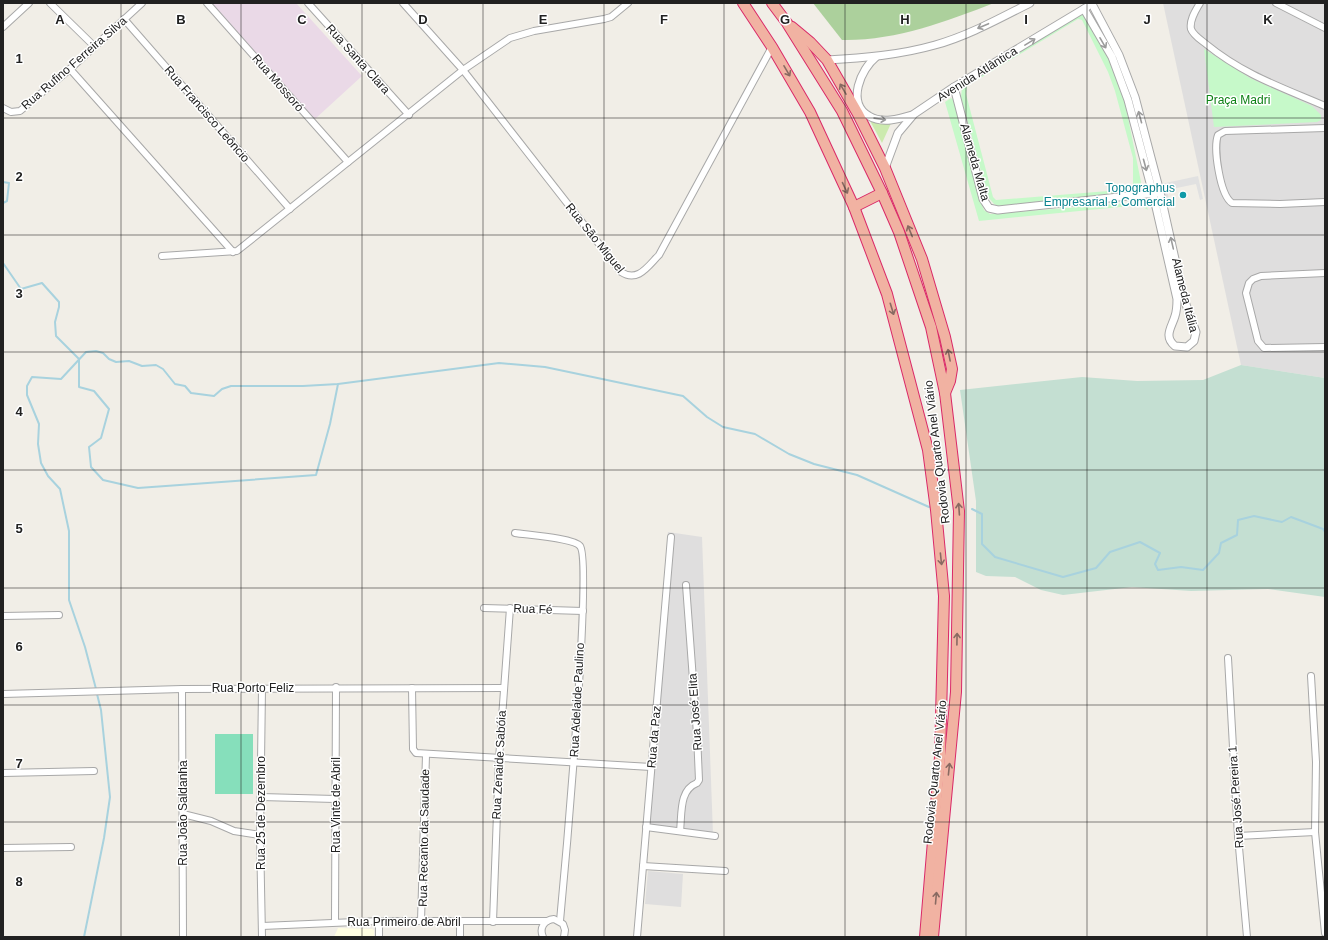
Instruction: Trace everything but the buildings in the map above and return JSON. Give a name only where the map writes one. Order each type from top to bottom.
[{"type":"highway","name":"Rodovia Quarto Anel Viário","points":[[743,3],[772,47],[810,112],[854,206],[887,294],[926,443],[942,567],[944,610],[940,757],[925,937]]},
{"type":"highway","name":"Rodovia Quarto Anel Viário","points":[[772,3],[787,23],[842,111],[882,193],[899,232],[931,327],[945,393],[959,511],[956,692],[933,937]]},
{"type":"highway","points":[[787,23],[804,36],[826,60],[858,114],[885,168],[922,259],[945,337],[952,369],[949,384],[945,393]]},
{"type":"highway","points":[[854,206],[882,193]]},
{"type":"street","points":[[3,27],[29,3]]},
{"type":"street","points":[[50,3],[94,46]]},
{"type":"street","name":"Rua Rufino Ferreira Silva","points":[[3,108],[11,112],[20,111],[70,69],[142,3]]},
{"type":"street","name":"Rua Mossoró","points":[[207,3],[348,162]]},
{"type":"street","name":"Rua Santa Clara","points":[[308,3],[408,115]]},
{"type":"street","name":"Rua São Miguel","points":[[403,3],[463,70],[621,272],[627,276],[634,276],[642,273],[659,255],[772,47]]},
{"type":"street","points":[[162,256],[233,252],[241,249],[463,70],[510,38],[534,31],[611,17],[628,3]]},
{"type":"street","points":[[826,60],[876,57],[936,45],[985,25],[1030,3]]},
{"type":"street","name":"Avenida Atlântica","points":[[885,168],[898,133],[914,114],[1093,3]]},
{"type":"street","name":"Alameda Itália","points":[[1084,9],[1112,57],[1120,76],[1159,191],[1177,299],[1175,316],[1168,331],[1168,337],[1175,346],[1182,347],[1192,345],[1196,337],[1184,299],[1159,191],[1127,75],[1093,3]]},
{"type":"street","points":[[1200,3],[1192,21],[1191,28],[1194,34],[1244,71],[1266,82],[1325,106]]},
{"type":"street","points":[[1276,3],[1325,28]]},
{"type":"street","name":"Rua Francisco Leôncio","points":[[124,19],[290,209]]},
{"type":"street","points":[[876,57],[868,64],[862,74],[859,85],[859,105],[863,112],[870,117],[881,120],[895,120],[914,114]]},
{"type":"street","points":[[70,69],[233,252]]},
{"type":"street","name":"Alameda Malta","points":[[954,88],[983,199],[989,208],[998,210],[1159,191]]},
{"type":"street","points":[[1325,128],[1225,131],[1218,135],[1216,144],[1223,190],[1228,200],[1232,203],[1280,204],[1325,202]]},
{"type":"street","points":[[1325,273],[1261,276],[1253,279],[1249,283],[1246,293],[1258,341],[1264,348],[1325,346]]},
{"type":"street","points":[[1175,316],[1190,315]]},
{"type":"street","name":"Rua Adelaide Paulino","points":[[515,533],[564,540],[581,547],[584,566],[583,611],[574,763],[560,921],[566,930],[564,937]]},
{"type":"street","name":"Rua da Paz","points":[[638,937],[671,537]]},
{"type":"street","name":"Rua José Elita","points":[[680,830],[684,793],[689,787],[698,783],[699,780],[698,734],[686,585]]},
{"type":"street","name":"Rua Fé","points":[[484,608],[583,611]]},
{"type":"street","name":"Rua Zenaide Sabóia","points":[[493,922],[499,759],[510,608]]},
{"type":"street","points":[[3,616],[59,615]]},
{"type":"street","name":"Rua José Pereira 1","points":[[1228,658],[1238,836],[1247,937]]},
{"type":"street","points":[[1311,676],[1316,762],[1315,832],[1325,933]]},
{"type":"street","name":"Rua Vinte de Abril","points":[[335,922],[336,688]]},
{"type":"street","points":[[412,688],[413,749],[416,753],[426,755],[651,767]]},
{"type":"street","name":"Rua Porto Feliz","points":[[3,694],[82,693],[182,689],[504,688]]},
{"type":"street","name":"Rua João Saldanha","points":[[182,689],[183,937]]},
{"type":"street","name":"Rua 25 de Dezembro","points":[[262,689],[260,835],[262,937]]},
{"type":"street","name":"Rua Recanto da Saudade","points":[[421,921],[426,755]]},
{"type":"street","points":[[3,773],[94,771]]},
{"type":"street","points":[[261,798],[335,799]]},
{"type":"street","points":[[183,814],[211,821],[234,831],[260,835]]},
{"type":"street","points":[[646,827],[680,830],[715,836]]},
{"type":"street","points":[[1238,836],[1315,832]]},
{"type":"street","points":[[3,848],[71,848]]},
{"type":"street","points":[[643,866],[724,871]]},
{"type":"street","name":"Rua Primeiro de Abril","points":[[262,926],[379,921],[493,922],[546,921],[554,919],[560,921]]},
{"type":"street","points":[[379,921],[379,937]]},
{"type":"street","points":[[543,937],[542,928],[546,921]]},
{"type":"street","points":[[460,922],[460,937]]},
{"type":"shaded area","points":[[211,3],[296,3],[362,76],[315,119]]},
{"type":"shaded area","points":[[1163,3],[1325,3],[1325,378],[1241,365]]},
{"type":"shaded area","points":[[1198,176],[1203,199],[1200,200],[1196,184],[1167,190],[1170,205],[1165,206],[1161,184]]},
{"type":"shaded area","points":[[1241,365],[1325,378],[1325,597],[1268,589],[1191,591],[1132,587],[1063,595],[1041,590],[1015,577],[986,576],[976,572],[976,501],[960,390],[1082,377],[1137,381],[1203,380]]},
{"type":"shaded area","points":[[668,532],[702,537],[713,834],[646,827]]},
{"type":"shaded area","points":[[648,871],[683,874],[681,907],[645,904]]},
{"type":"shaded area","points":[[338,928],[372,929],[374,930],[374,937],[334,937]]},
{"type":"green space","points":[[813,3],[994,3],[957,17],[900,34],[842,40]]},
{"type":"green space","points":[[1081,12],[1103,46],[1122,88],[1141,182],[1140,187],[1135,191],[998,206],[994,204],[988,197],[961,97],[962,88]],"holes":[[[1078,19],[1082,20],[1108,72],[1115,91],[1133,158],[1133,189],[996,200],[993,197],[966,94],[967,86]]]},
{"type":"green space","name":"Praça Madri","points":[[1204,49],[1250,78],[1312,106],[1321,115],[1321,120],[1317,122],[1214,127]]},
{"type":"green space","points":[[951,98],[954,100],[980,200],[984,210],[990,214],[1140,202],[1146,205],[1148,210],[1140,205],[979,221],[945,102]]},
{"type":"green space","points":[[869,119],[893,119],[882,143]]},
{"type":"green space","points":[[215,734],[253,734],[253,794],[215,794]]},
{"type":"waterway","points":[[3,182],[9,183],[7,201],[3,203]]},
{"type":"waterway","points":[[3,263],[21,289],[42,283],[59,302],[55,322],[56,336],[79,359],[79,387],[94,391],[109,409],[101,438],[89,447],[91,467],[103,480],[138,488],[316,475],[330,424],[338,384]]},
{"type":"waterway","points":[[96,689],[85,647],[69,600],[69,531],[60,489],[48,476],[41,463],[38,444],[39,424],[27,395],[27,386],[32,377],[61,379],[86,352],[96,351],[103,353],[109,359],[116,362],[129,361],[142,366],[156,365],[163,369],[175,384],[185,386],[191,393],[214,396],[222,389],[231,386],[303,386],[338,384],[499,363],[545,367],[683,396],[707,417],[723,427],[755,434],[789,454],[814,464],[857,475],[929,507]]},
{"type":"waterway","points":[[972,509],[982,514],[982,544],[995,557],[1063,577],[1096,568],[1110,552],[1140,542],[1160,553],[1155,564],[1158,570],[1181,567],[1203,570],[1219,553],[1221,543],[1237,535],[1238,520],[1254,516],[1282,522],[1291,517],[1323,529],[1325,532]]},
{"type":"waterway","points":[[84,937],[104,838],[110,797],[101,710],[97,694]]},
{"type":"place","name":"Topographus Empresarial e Comercial","points":[[1183,195]]}]
